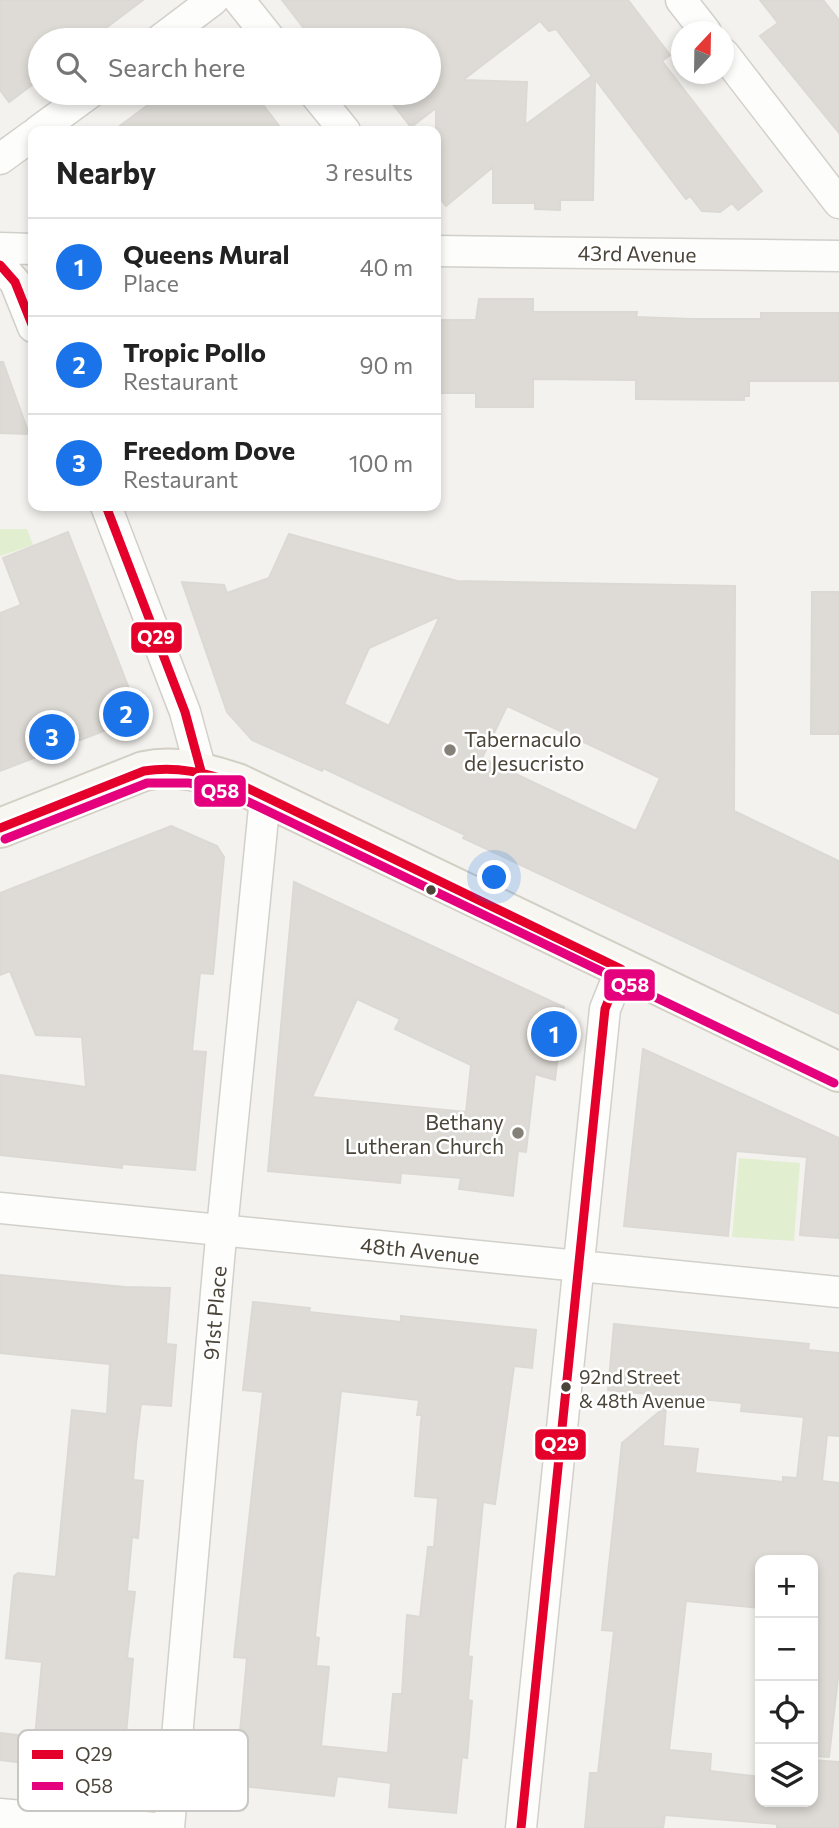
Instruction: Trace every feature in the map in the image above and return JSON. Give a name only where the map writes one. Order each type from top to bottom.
[{"type":"street","points":[[176,28],[213,0]]},
{"type":"street","points":[[239,0],[261,28]]},
{"type":"street","points":[[681,0],[697,21]]},
{"type":"street","points":[[734,68],[839,203]]},
{"type":"street","points":[[45,126],[74,105]]},
{"type":"street","points":[[324,105],[341,126]]},
{"type":"street","points":[[0,159],[28,139]]},
{"type":"street","points":[[0,248],[28,248]]},
{"type":"street","name":"43rd Avenue","points":[[441,249],[839,256]]},
{"type":"street","points":[[0,265],[15,282],[28,314]]},
{"type":"street","points":[[108,511],[185,712],[201,771]]},
{"type":"street","points":[[0,828],[144,771],[163,767],[201,771],[237,783],[839,1072]]},
{"type":"street","name":"91st Place","points":[[179,1730],[222,1230],[265,798]]},
{"type":"street","points":[[521,1828],[604,1009],[621,969]]},
{"type":"street","name":"48th Avenue","points":[[0,1208],[839,1292]]},
{"type":"street","points":[[0,1814],[155,1828]]},
{"type":"green space","points":[[0,529],[27,529],[33,545],[0,556]]},
{"type":"green space","points":[[739,1158],[800,1163],[794,1241],[732,1237]]},
{"type":"building","points":[[0,0],[143,0],[106,28],[28,28],[28,88],[9,102],[0,90]]},
{"type":"building","points":[[282,0],[628,0],[670,55],[662,61],[671,73],[671,84],[680,84],[762,191],[738,210],[732,203],[720,212],[702,211],[690,196],[686,199],[595,79],[593,200],[560,200],[560,210],[535,209],[535,203],[493,203],[493,167],[446,206],[441,200],[441,126],[436,126],[436,108],[412,126],[394,105],[441,105],[441,28],[304,28]],"holes":[[[540,21],[549,31],[556,29],[592,76],[525,125],[527,82],[463,80]]]},
{"type":"building","points":[[760,0],[823,0],[839,20],[839,133],[760,36],[778,23]]},
{"type":"building","points":[[148,105],[263,105],[279,126],[120,126]]},
{"type":"building","points":[[479,299],[533,299],[533,312],[637,312],[636,317],[761,319],[761,313],[839,313],[839,381],[749,381],[749,396],[744,396],[744,400],[636,399],[636,380],[533,379],[533,407],[476,407],[476,393],[441,393],[441,320],[476,320]]},
{"type":"building","points":[[0,362],[3,362],[28,434],[0,433]]},
{"type":"building","points":[[68,532],[140,717],[0,771],[0,613],[21,605],[3,558]]},
{"type":"building","points":[[289,534],[457,581],[735,586],[734,811],[839,861],[839,1014],[463,838],[465,835],[323,768],[322,771],[252,740],[227,712],[182,582],[224,585],[227,593],[269,578]],"holes":[[[440,616],[389,726],[344,704],[369,648]],[[507,706],[660,778],[636,831],[482,758]]]},
{"type":"building","points":[[812,592],[839,592],[839,734],[811,734]]},
{"type":"building","points":[[171,826],[217,846],[224,857],[213,974],[200,973],[192,1051],[206,1052],[195,1170],[122,1164],[122,1168],[0,1155],[0,1075],[86,1087],[82,1037],[36,1035],[10,971],[0,975],[0,893]]},
{"type":"building","points":[[294,882],[564,1007],[555,1080],[535,1074],[526,1152],[518,1151],[513,1196],[459,1189],[461,1178],[401,1173],[400,1183],[268,1171]],"holes":[[[357,999],[400,1019],[395,1029],[471,1065],[466,1112],[312,1097]]]},
{"type":"building","points":[[643,1049],[839,1138],[839,1238],[800,1235],[807,1157],[736,1151],[728,1236],[624,1226]]},
{"type":"building","points":[[0,1275],[125,1287],[170,1288],[166,1344],[176,1345],[171,1406],[141,1404],[136,1444],[133,1480],[143,1481],[138,1538],[132,1537],[127,1591],[135,1592],[127,1658],[133,1659],[126,1730],[36,1730],[42,1662],[6,1658],[14,1576],[18,1573],[56,1577],[72,1410],[107,1414],[110,1364],[0,1353]]},
{"type":"building","points":[[253,1302],[310,1308],[309,1312],[401,1322],[401,1316],[536,1330],[532,1368],[514,1366],[495,1504],[483,1502],[468,1656],[472,1657],[468,1700],[472,1701],[467,1758],[462,1757],[456,1813],[389,1807],[391,1783],[337,1776],[334,1796],[248,1787],[248,1730],[240,1730],[247,1658],[234,1657],[263,1392],[243,1390]],"holes":[[[341,1391],[419,1400],[417,1415],[422,1415],[415,1496],[438,1498],[434,1547],[428,1547],[420,1617],[407,1615],[402,1694],[393,1694],[388,1753],[321,1746],[329,1667],[316,1666],[319,1638],[315,1637]]]},
{"type":"building","points":[[614,1324],[809,1344],[808,1350],[839,1353],[839,1436],[827,1435],[822,1481],[839,1483],[839,1669],[829,1757],[818,1756],[818,1555],[755,1555],[755,1608],[686,1601],[669,1750],[711,1754],[710,1771],[755,1776],[755,1807],[818,1807],[818,1760],[839,1762],[839,1828],[777,1828],[777,1824],[665,1815],[663,1828],[585,1828],[590,1773],[598,1773],[614,1631],[602,1630],[622,1443],[666,1406],[663,1446],[698,1449],[695,1473],[783,1482],[783,1477],[797,1478],[804,1417],[741,1411],[742,1403],[608,1390]]},
{"type":"building","points":[[0,1733],[18,1735],[18,1762],[0,1760]]},
{"type":"transit line","name":"Q29","points":[[0,265],[15,282],[28,314]]},
{"type":"transit line","name":"Q29","points":[[108,511],[185,712],[201,771]]},
{"type":"transit line","name":"Q29","points":[[0,828],[144,771],[168,769],[203,773],[237,783],[621,969],[605,1009],[521,1828]]},
{"type":"transit line","name":"Q58","points":[[5,839],[147,783],[189,783],[232,794],[834,1083]]},
{"type":"place","name":"Tropic Pollo","points":[[126,714]]},
{"type":"place","name":"Freedom Dove","points":[[52,737]]},
{"type":"place","name":"Tabernaculo de Jesucristo","points":[[450,750]]},
{"type":"place","name":"Queens Mural","points":[[554,1034]]},
{"type":"place","name":"Bethany Lutheran Church","points":[[518,1133]]},
{"type":"place","name":"92nd Street & 48th Avenue","points":[[566,1387]]}]
